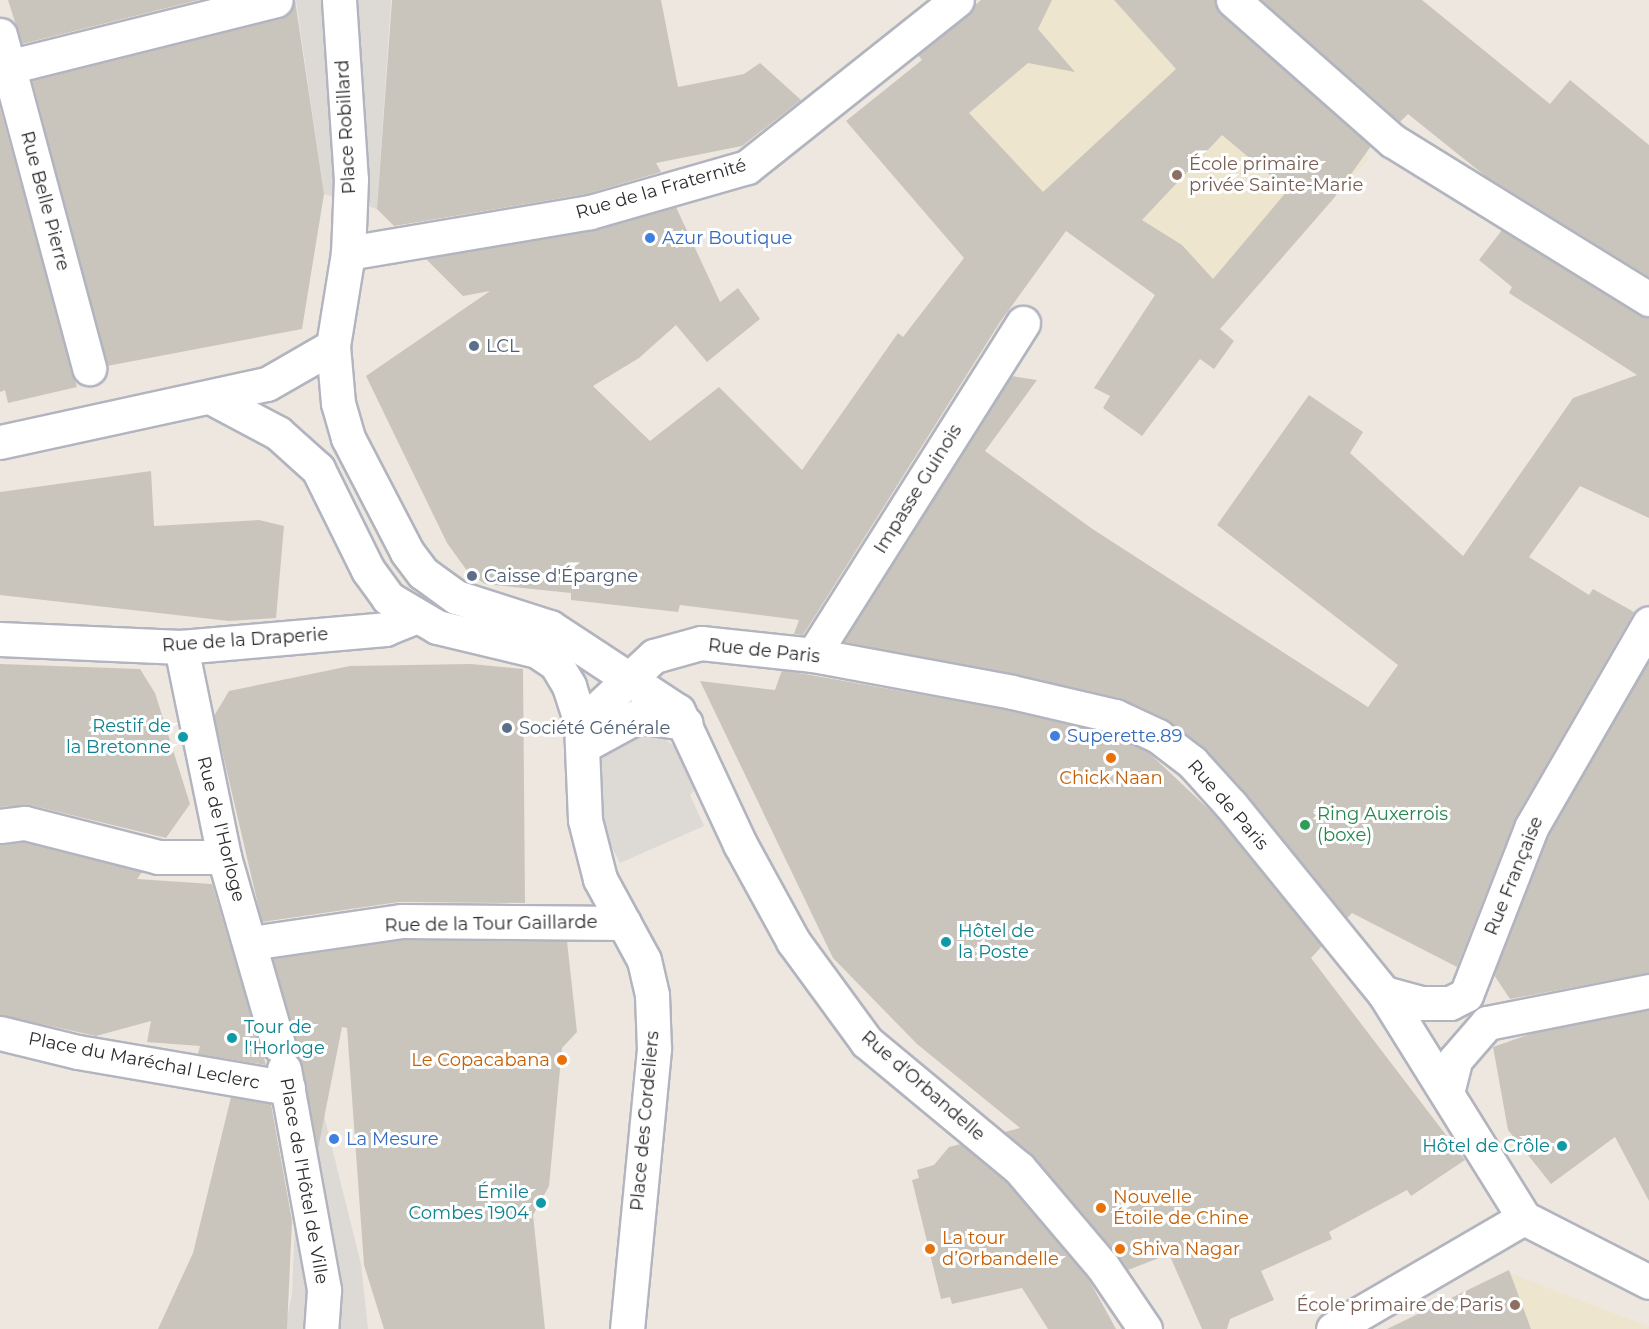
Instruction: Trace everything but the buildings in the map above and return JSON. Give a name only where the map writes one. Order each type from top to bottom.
[{"type":"street","points":[[5,67],[276,0]]},
{"type":"street","name":"Place Robillard","points":[[333,346],[348,253],[351,179],[339,0]]},
{"type":"street","name":"Rue de la Fraternité","points":[[348,253],[590,212],[747,167],[924,11],[957,0]]},
{"type":"street","points":[[1233,0],[1393,141],[1649,299]]},
{"type":"street","name":"Rue Belle Pierre","points":[[0,35],[5,67],[89,368]]},
{"type":"street","name":"Impasse Guinois","points":[[813,655],[1023,323]]},
{"type":"street","points":[[0,442],[212,398],[281,379],[333,346]]},
{"type":"street","name":"Rue d'Orbandelle","points":[[333,346],[348,438],[423,573],[474,605],[550,627],[678,711],[740,844],[793,941],[867,1042],[1019,1168],[1103,1267],[1145,1329]]},
{"type":"street","points":[[212,398],[300,447],[318,469],[368,570],[388,598],[415,618]]},
{"type":"street","name":"Rue de la Draperie","points":[[0,639],[181,647],[385,629],[415,618]]},
{"type":"street","name":"Place des Cordeliers","points":[[415,618],[537,651],[556,664],[569,686],[582,735],[585,820],[600,879],[646,968],[654,1049],[627,1329]]},
{"type":"street","name":"Rue Française","points":[[1384,993],[1422,1003],[1450,1003],[1467,995],[1532,825],[1649,623]]},
{"type":"street","name":"Rue de Paris","points":[[582,735],[629,679],[654,656],[701,643],[813,655],[1074,705],[1158,736],[1192,762],[1231,805],[1384,993],[1448,1089],[1524,1218]]},
{"type":"street","name":"Rue de l'Horloge","points":[[181,647],[224,858],[251,943],[284,1067]]},
{"type":"street","points":[[582,735],[638,716],[685,723]]},
{"type":"street","points":[[0,826],[25,823],[158,857],[224,858]]},
{"type":"street","name":"Rue de la Tour Gaillarde","points":[[251,943],[402,921],[624,923]]},
{"type":"street","points":[[1448,1089],[1455,1060],[1487,1023],[1649,991]]},
{"type":"street","name":"Place du Maréchal Leclerc","points":[[0,1033],[78,1052],[284,1067]]},
{"type":"street","name":"Place de l'Hôtel de Ville","points":[[284,1067],[324,1290],[321,1329]]},
{"type":"street","points":[[1333,1329],[1524,1218],[1649,1282]]},
{"type":"shaded area","points":[[296,0],[391,0],[377,209],[324,194]]},
{"type":"shaded area","name":"École primaire privée Sainte-Marie","points":[[981,0],[1198,0],[1369,158],[1220,329],[1157,296],[1076,238],[917,54]]},
{"type":"shaded area","points":[[626,734],[659,735],[687,755],[702,783],[690,795],[704,826],[620,863],[601,827],[594,786],[600,755]]},
{"type":"shaded area","points":[[267,1068],[313,1071],[361,1264],[368,1329],[285,1329],[292,1294],[295,1221]]},
{"type":"shaded area","name":"École primaire de Paris","points":[[1505,1271],[1649,1327],[1649,1329],[1395,1329]]},
{"type":"place","name":"École primaire privée Sainte-Marie","points":[[1177,175]]},
{"type":"place","name":"Azur Boutique","points":[[650,238]]},
{"type":"place","name":"LCL","points":[[474,346]]},
{"type":"place","name":"Caisse d'Épargne","points":[[472,576]]},
{"type":"place","name":"Société Générale","points":[[507,728]]},
{"type":"place","name":"Superette.89","points":[[1055,736]]},
{"type":"place","name":"Restif de la Bretonne","points":[[183,737]]},
{"type":"place","name":"Chick Naan","points":[[1111,758]]},
{"type":"place","name":"Ring Auxerrois (boxe)","points":[[1305,825]]},
{"type":"place","name":"Hôtel de la Poste","points":[[946,942]]},
{"type":"place","name":"Tour de l'Horloge","points":[[232,1038]]},
{"type":"place","name":"Le Copacabana","points":[[562,1060]]},
{"type":"place","name":"La Mesure","points":[[334,1139]]},
{"type":"place","name":"Hôtel de Crôle","points":[[1562,1146]]},
{"type":"place","name":"Émile Combes 1904","points":[[541,1203]]},
{"type":"place","name":"Nouvelle Étoile de Chine","points":[[1101,1208]]},
{"type":"place","name":"La tour d’Orbandelle","points":[[930,1249]]},
{"type":"place","name":"Shiva Nagar","points":[[1120,1249]]},
{"type":"place","name":"École primaire de Paris","points":[[1515,1305]]}]
